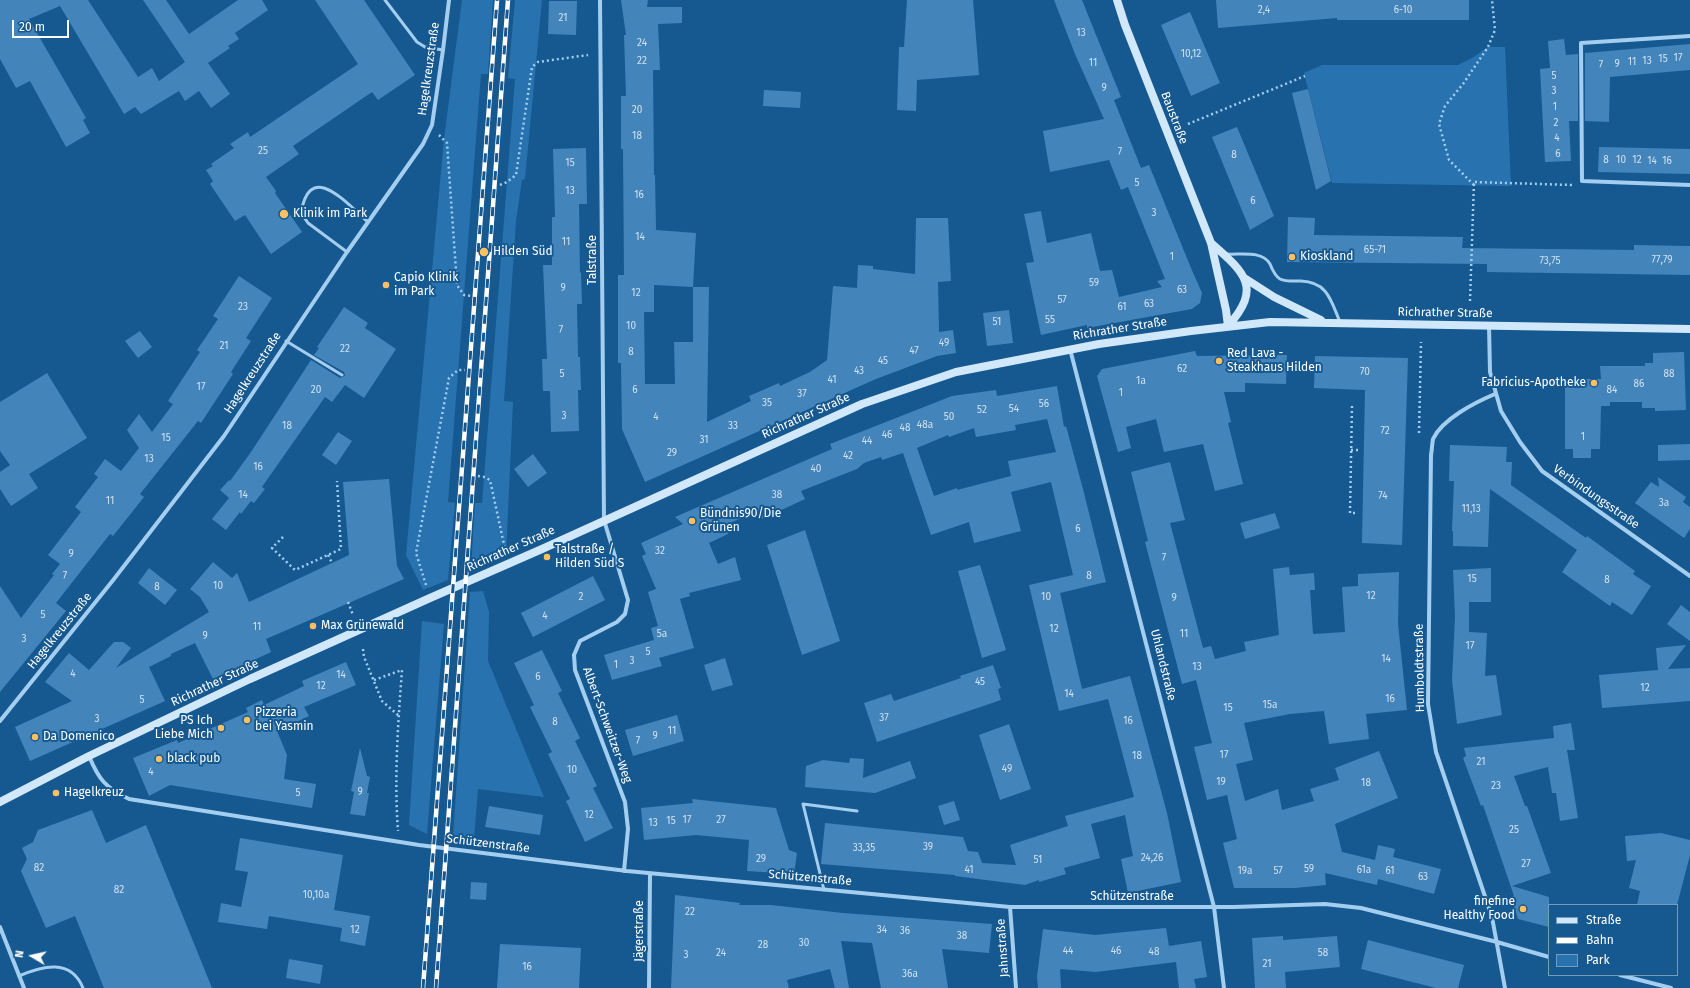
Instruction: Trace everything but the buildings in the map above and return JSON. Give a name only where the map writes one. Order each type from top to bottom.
[{"type":"main road","name":"Baustraße","points":[[1117,0],[1125,25],[1211,243],[1226,310],[1228,326]]},
{"type":"main road","name":"Baustraße","points":[[1211,243],[1224,254],[1246,279],[1274,297],[1326,322]]},
{"type":"main road","points":[[1228,326],[1239,314],[1244,305],[1246,279]]},
{"type":"main road","name":"Richrather Straße","points":[[0,802],[89,756],[250,679],[862,404],[956,372],[1070,349],[1228,326],[1270,322],[1690,329]]},
{"type":"street","name":"Hagelkreuzstraße","points":[[0,721],[114,580],[224,436],[286,341],[423,144],[432,125],[444,50],[449,0]]},
{"type":"street","name":"Talstraße","points":[[600,0],[604,520]]},
{"type":"street","points":[[1690,36],[1581,43],[1582,181],[1690,185]]},
{"type":"street","name":"Verbindungsstraße","points":[[1489,325],[1490,372],[1501,411],[1510,428],[1542,470],[1690,576]]},
{"type":"street","name":"Uhlandstraße","points":[[1070,349],[1214,907],[1224,988]]},
{"type":"street","name":"Humboldtstraße","points":[[1495,394],[1477,402],[1444,424],[1433,439],[1431,455],[1428,704],[1436,752],[1492,917],[1505,988]]},
{"type":"street","name":"Albert-Schweitzer-Weg","points":[[604,520],[628,600],[625,614],[617,622],[580,641],[574,655],[575,670],[625,802],[628,830],[624,871]]},
{"type":"street","name":"Schützenstraße","points":[[89,756],[97,775],[113,791],[129,799],[419,845],[650,874],[1010,907],[1214,907],[1332,904],[1361,908],[1497,942],[1548,957]]},
{"type":"street","name":"Jägerstraße","points":[[649,988],[650,874]]},
{"type":"street","name":"Jahnstraße","points":[[1010,907],[1016,988]]},
{"type":"street","points":[[0,927],[24,988]]},
{"type":"street","points":[[1624,976],[1671,988]]},
{"type":"lane","points":[[385,0],[417,42],[425,47],[444,50]]},
{"type":"lane","points":[[347,252],[308,223],[301,213],[303,200],[310,190],[321,187],[331,190],[368,222]]},
{"type":"lane","points":[[1224,254],[1256,254],[1263,257],[1268,262],[1274,273],[1280,279],[1287,281],[1311,282],[1321,286],[1327,292],[1340,322]]},
{"type":"lane","points":[[286,341],[342,375]]},
{"type":"lane","points":[[824,890],[803,804],[857,811]]},
{"type":"lane","points":[[19,976],[39,968],[57,966],[70,972],[81,982],[83,988]]},
{"type":"path","points":[[1474,185],[1449,160],[1439,124],[1445,106],[1463,84],[1488,47],[1495,30],[1492,0]]},
{"type":"path","points":[[500,185],[516,175],[532,67],[538,62],[588,55]]},
{"type":"path","points":[[1188,124],[1305,76]]},
{"type":"path","points":[[439,134],[447,143],[457,285],[464,295],[471,296]]},
{"type":"path","points":[[1470,301],[1474,182],[1571,185],[1582,181]]},
{"type":"path","points":[[1419,433],[1421,342]]},
{"type":"path","points":[[426,585],[416,553],[449,378],[458,370],[466,370]]},
{"type":"path","points":[[1352,406],[1350,513],[1355,513]]},
{"type":"path","points":[[1351,450],[1358,450]]},
{"type":"path","points":[[478,476],[490,480],[505,549]]},
{"type":"path","points":[[283,537],[272,548],[295,570],[341,549],[337,481]]},
{"type":"path","points":[[328,555],[332,563]]},
{"type":"path","points":[[348,602],[353,615]]},
{"type":"path","points":[[363,650],[382,701],[398,715]]},
{"type":"path","points":[[374,680],[402,670],[398,715],[396,807],[398,831]]},
{"type":"green space","points":[[462,0],[493,0],[488,74],[481,74],[448,502],[455,503],[448,580],[423,590],[406,555],[444,139]]},
{"type":"green space","points":[[515,0],[542,0],[525,179],[522,180],[516,221],[504,401],[513,402],[506,555],[471,571],[475,503],[482,503],[515,79],[508,78]]},
{"type":"green space","points":[[1488,47],[1505,47],[1511,186],[1332,183],[1304,73],[1322,65],[1458,65],[1472,58]]},
{"type":"green space","points":[[483,591],[489,612],[488,661],[544,797],[478,789],[474,839],[453,836],[470,592]]},
{"type":"green space","points":[[422,621],[444,624],[427,834],[409,825]]},
{"type":"railway","points":[[423,988],[497,0]]},
{"type":"railway","points":[[436,988],[508,0]]},
{"type":"place","name":"Klinik im Park","points":[[284,214]]},
{"type":"place","name":"Hilden Süd","points":[[484,252]]},
{"type":"place","name":"Kioskland","points":[[1292,257]]},
{"type":"place","name":"Capio Klinik im Park","points":[[386,285]]},
{"type":"place","name":"Red Lava - Steakhaus Hilden","points":[[1219,361]]},
{"type":"place","name":"Fabricius-Apotheke","points":[[1594,383]]},
{"type":"place","name":"Bündnis90/Die Grünen","points":[[692,521]]},
{"type":"place","name":"Talstraße / Hilden Süd S","points":[[547,557]]},
{"type":"place","name":"Max Grünewald","points":[[313,626]]},
{"type":"place","name":"Pizzeria bei Yasmin","points":[[247,720]]},
{"type":"place","name":"PS Ich Liebe Mich","points":[[221,728]]},
{"type":"place","name":"Da Domenico","points":[[35,737]]},
{"type":"place","name":"black pub","points":[[159,759]]},
{"type":"place","name":"Hagelkreuz","points":[[56,793]]},
{"type":"place","name":"finefine Healthy Food","points":[[1523,909]]}]
